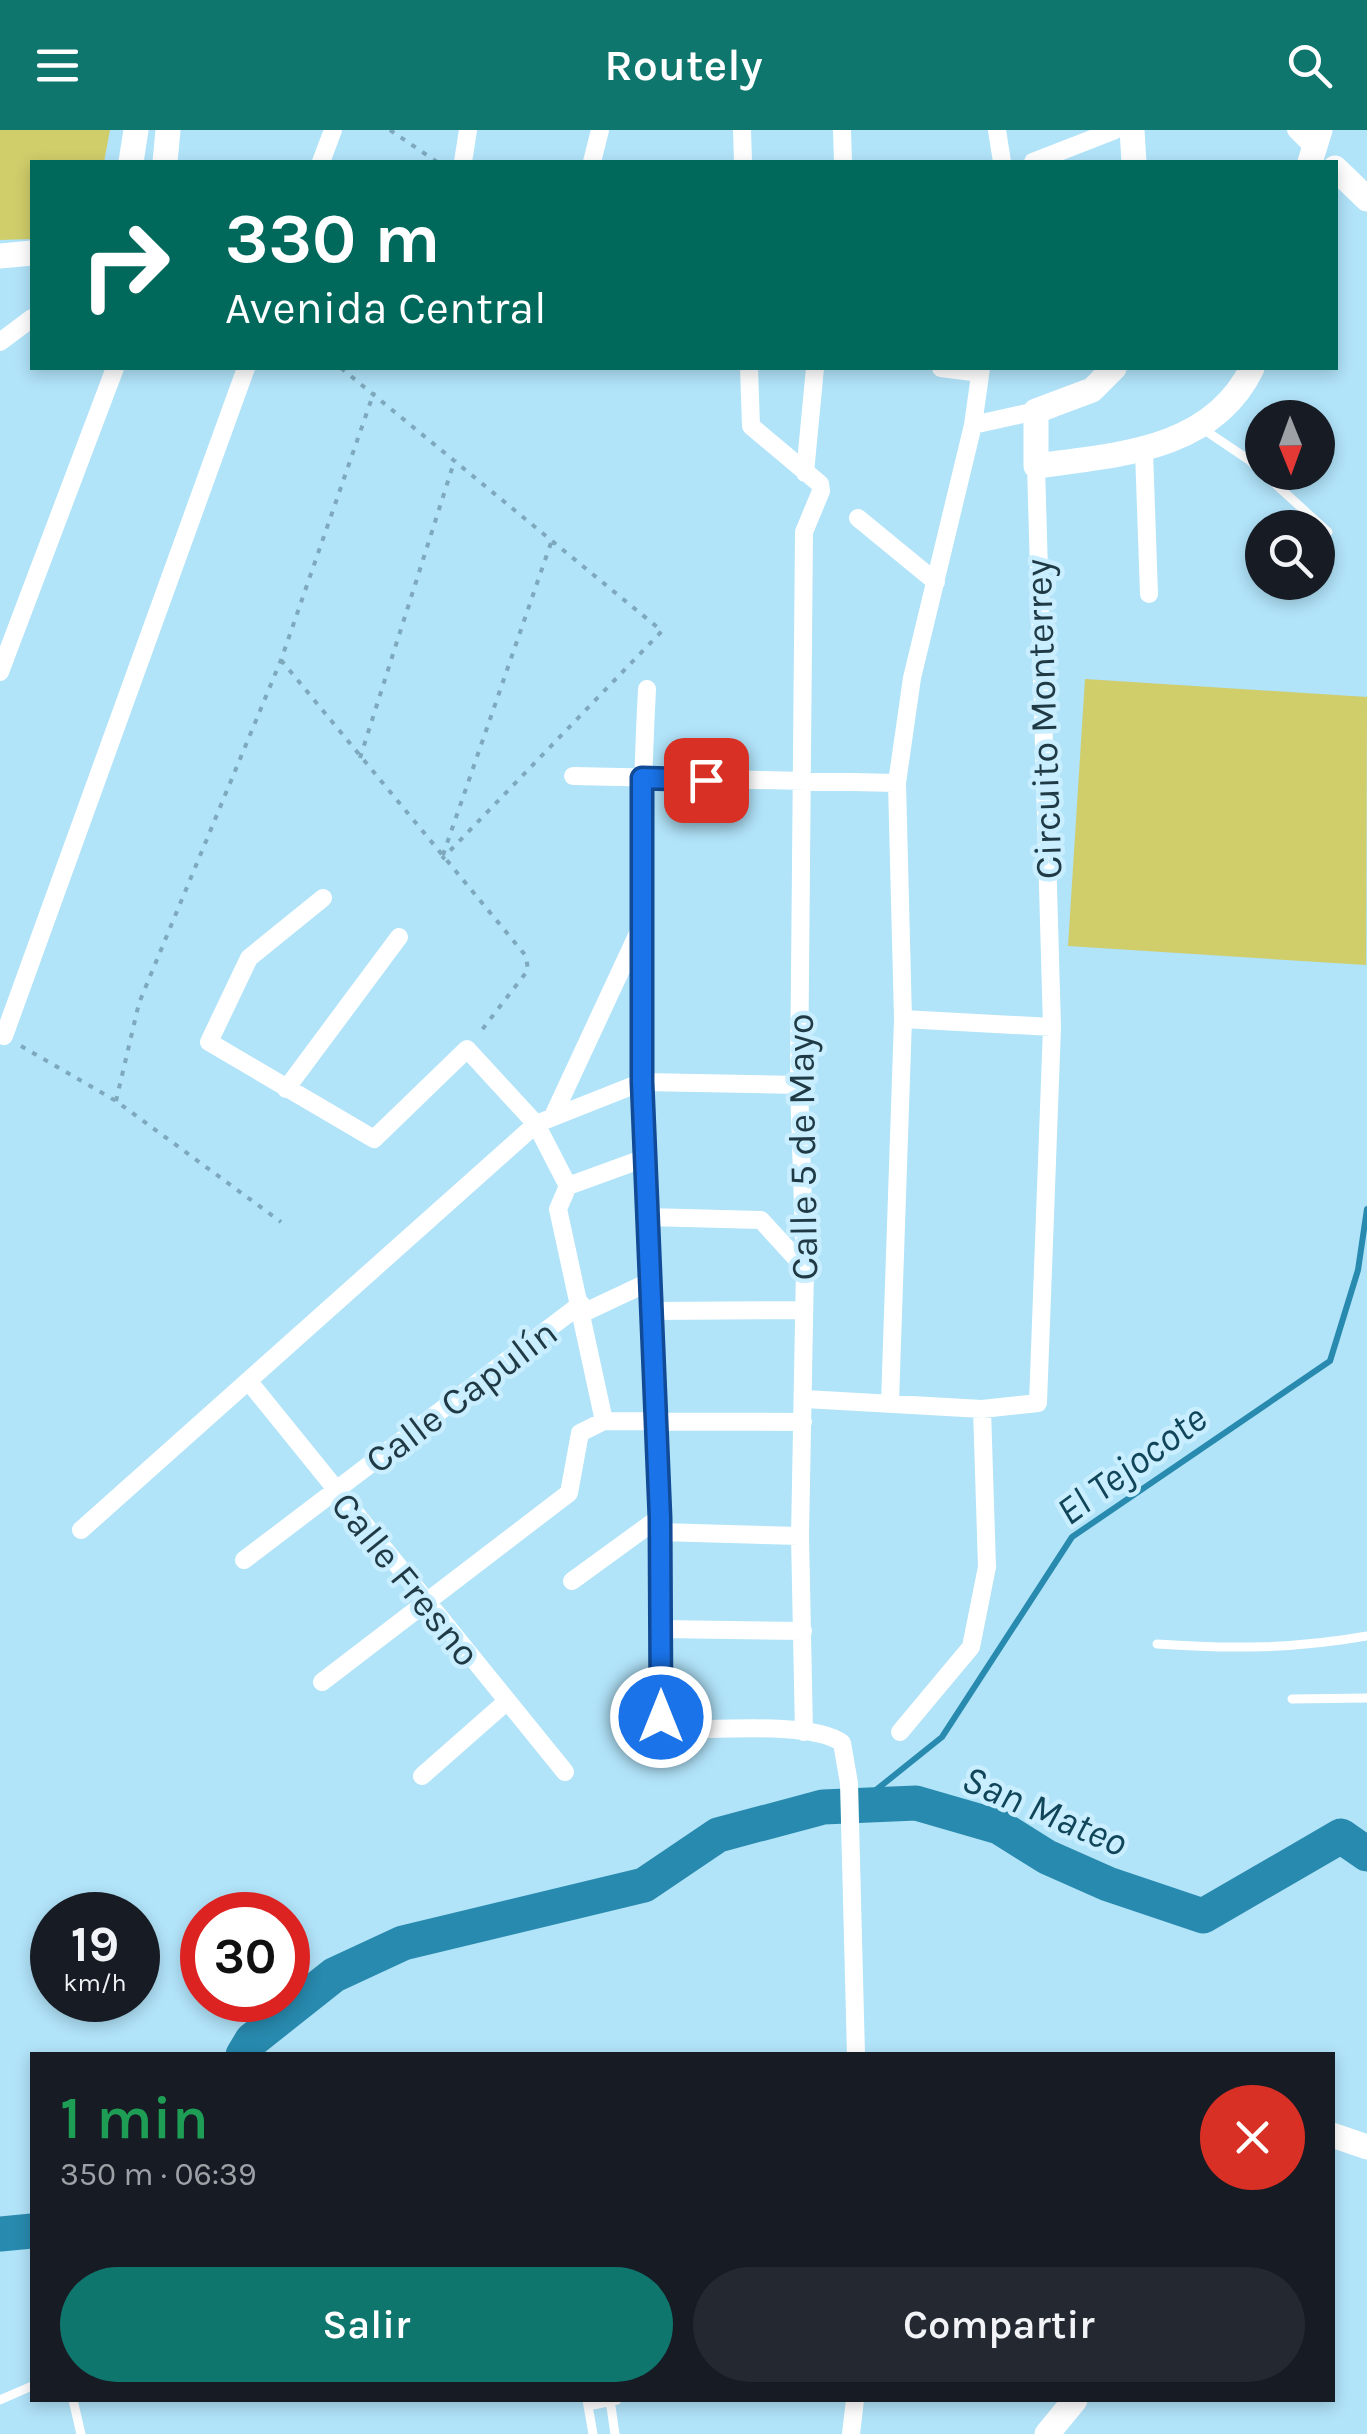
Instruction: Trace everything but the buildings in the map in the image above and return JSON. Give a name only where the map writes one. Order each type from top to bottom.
[{"type":"street","points":[[131,160],[136,130]]},
{"type":"street","points":[[165,160],[168,130]]},
{"type":"street","points":[[322,160],[333,130]]},
{"type":"street","points":[[463,160],[468,130]]},
{"type":"street","points":[[592,160],[600,130]]},
{"type":"street","points":[[742,130],[743,160]]},
{"type":"street","points":[[842,130],[843,160]]},
{"type":"street","points":[[997,130],[1002,160]]},
{"type":"street","points":[[1038,160],[1115,130]]},
{"type":"street","points":[[1132,130],[1134,160]]},
{"type":"street","points":[[1338,171],[1367,198]]},
{"type":"street","points":[[0,256],[30,253]]},
{"type":"street","points":[[0,342],[30,320]]},
{"type":"street","points":[[0,672],[114,370]]},
{"type":"street","points":[[4,1036],[245,370]]},
{"type":"street","points":[[749,370],[750,426],[812,479]]},
{"type":"street","name":"Calle 5 de Mayo","points":[[804,1732],[800,1536],[805,1268],[799,1085],[804,532],[821,491],[812,479],[815,370]]},
{"type":"street","points":[[890,1402],[903,1019],[897,783],[912,678],[973,425],[980,370]]},
{"type":"street","points":[[973,425],[1036,411],[1092,390],[1112,370]]},
{"type":"street","points":[[1036,466],[1144,450],[1201,427],[1222,409],[1251,370]]},
{"type":"street","name":"Circuito Monterrey","points":[[805,1399],[982,1408],[1038,1402],[1052,1027],[1036,411]]},
{"type":"street","points":[[1144,450],[1149,594]]},
{"type":"street","points":[[858,518],[936,582]]},
{"type":"street","points":[[647,688],[642,778],[642,1082],[660,1525],[662,1726],[666,1730],[804,1732],[834,1736],[842,1743],[849,1784],[856,2052]]},
{"type":"street","points":[[573,776],[897,783]]},
{"type":"street","points":[[323,898],[250,958],[209,1042],[374,1139],[467,1049],[536,1124],[568,1186]]},
{"type":"street","points":[[554,1114],[642,923]]},
{"type":"street","points":[[286,1089],[399,937]]},
{"type":"street","points":[[903,1019],[1052,1027]]},
{"type":"street","points":[[81,1530],[536,1124],[642,1082],[799,1085]]},
{"type":"street","points":[[604,1421],[558,1209],[568,1186],[645,1158]]},
{"type":"street","points":[[647,1217],[761,1220],[805,1268]]},
{"type":"street","name":"Calle Capulín","points":[[244,1560],[582,1308],[651,1281]]},
{"type":"street","points":[[652,1311],[804,1310]]},
{"type":"street","name":"Calle Fresno","points":[[250,1383],[565,1772]]},
{"type":"street","points":[[900,1732],[971,1647],[987,1566],[982,1408]]},
{"type":"street","points":[[322,1682],[570,1493],[577,1437],[604,1421],[803,1422]]},
{"type":"street","points":[[572,1581],[660,1525],[800,1536]]},
{"type":"street","points":[[662,1629],[803,1630]]},
{"type":"street","points":[[422,1776],[506,1702]]},
{"type":"street","points":[[1335,2135],[1367,2147]]},
{"type":"street","points":[[855,2402],[852,2434],[867,2434]]},
{"type":"street","points":[[1047,2434],[1072,2402]]},
{"type":"lane","points":[[1201,427],[1249,460],[1304,510]]},
{"type":"lane","points":[[1157,1644],[1260,1649],[1306,1647],[1367,1636]]},
{"type":"lane","points":[[1292,1699],[1367,1698]]},
{"type":"lane","points":[[0,2400],[30,2387]]},
{"type":"lane","points":[[73,2402],[80,2434]]},
{"type":"lane","points":[[613,2402],[615,2434]]},
{"type":"lane","points":[[588,2403],[593,2434]]},
{"type":"path","points":[[390,130],[434,160]]},
{"type":"path","points":[[344,370],[662,631],[442,860]]},
{"type":"path","points":[[116,1101],[139,1003],[280,660],[374,392]]},
{"type":"path","points":[[360,758],[455,459]]},
{"type":"path","points":[[442,860],[552,540]]},
{"type":"path","points":[[280,660],[442,860],[526,956],[528,970],[467,1049]]},
{"type":"path","points":[[4,1036],[116,1101],[282,1222]]},
{"type":"shaded area","points":[[0,130],[110,130],[104,160],[30,160],[30,239],[0,240]]},
{"type":"shaded area","points":[[1085,679],[1367,697],[1366,965],[1068,946]]},
{"type":"waterway","name":"El Tejocote","points":[[856,1806],[942,1737],[1072,1537],[1330,1361],[1358,1270],[1367,1209]]},
{"type":"waterway","name":"San Mateo","points":[[245,2052],[252,2040],[334,1975],[403,1943],[644,1885],[718,1835],[823,1807],[916,1803],[999,1827],[1047,1857],[1108,1884],[1203,1916],[1341,1836],[1367,1854]]},
{"type":"waterway","name":"San Mateo","points":[[0,2234],[30,2231]]},
{"type":"route","points":[[661,1717],[660,1518],[642,1082],[642,778],[706,780]]}]
